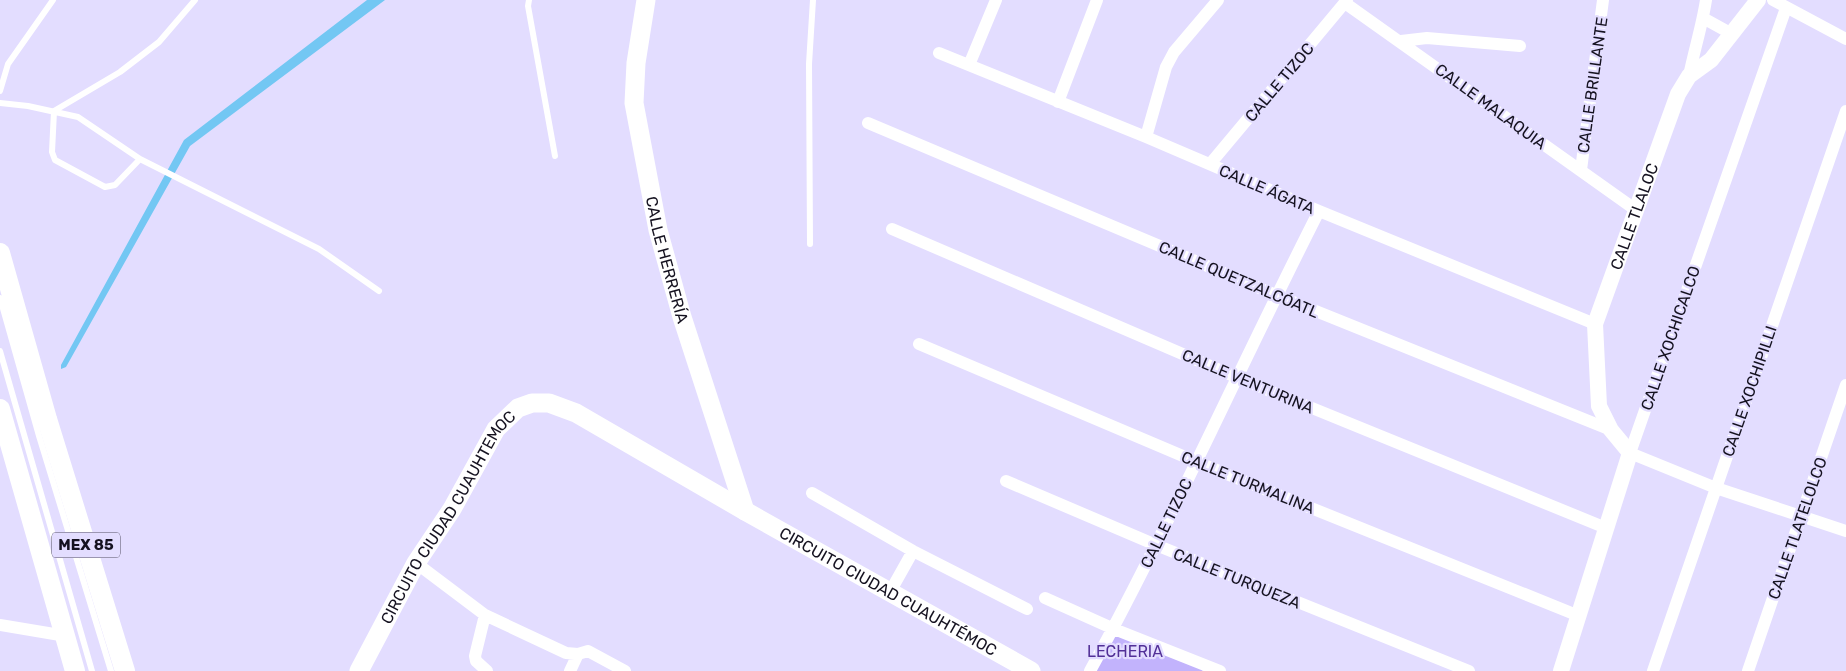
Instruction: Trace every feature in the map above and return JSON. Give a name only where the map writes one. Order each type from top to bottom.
[{"type":"main road","name":"CALLE HERRERÍA","points":[[646,0],[636,63],[634,103],[658,230],[682,317],[746,511]]},
{"type":"main road","name":"MEX 85","points":[[0,253],[50,429],[125,671]]},
{"type":"main road","name":"CIRCUITO CIUDAD CUAUHTEMOC","points":[[359,671],[416,564],[452,509],[496,429],[518,408],[532,403],[549,403],[576,413],[746,511]]},
{"type":"main road","name":"MEX 85","points":[[0,409],[75,671]]},
{"type":"main road","name":"CIRCUITO CIUDAD CUAUHTÉMOC","points":[[746,511],[1031,671]]},
{"type":"street","points":[[969,65],[996,0]]},
{"type":"street","points":[[1146,137],[1166,67],[1174,52],[1218,0]]},
{"type":"street","name":"CALLE BRILLANTE","points":[[1581,170],[1604,0]]},
{"type":"street","points":[[1689,76],[1706,0]]},
{"type":"street","name":"CALLE TLALOC","points":[[1630,454],[1611,430],[1599,406],[1595,324],[1678,94],[1689,76],[1711,60],[1758,0]]},
{"type":"street","points":[[1773,0],[1846,40]]},
{"type":"street","points":[[1058,102],[1094,1]]},
{"type":"street","name":"CALLE MALAQUIA","points":[[1346,2],[1636,210]]},
{"type":"street","name":"CALLE TIZOC","points":[[1210,164],[1346,2]]},
{"type":"street","name":"CALLE XOCHICALCO","points":[[1562,671],[1630,454],[1786,8]]},
{"type":"street","points":[[1703,18],[1732,34]]},
{"type":"street","points":[[1401,41],[1428,38],[1520,46]]},
{"type":"street","name":"CALLE ÁGATA","points":[[939,53],[1595,324]]},
{"type":"street","name":"CALLE XOCHIPILLI","points":[[1653,671],[1846,111]]},
{"type":"street","name":"CALLE QUETZALCÓATL","points":[[868,123],[1276,295],[1611,430]]},
{"type":"street","name":"CALLE TIZOC","points":[[1090,671],[1156,545],[1276,295],[1319,211]]},
{"type":"street","name":"CALLE VENTURINA","points":[[892,229],[1236,377],[1606,528]]},
{"type":"street","name":"CALLE TURMALINA","points":[[919,344],[1197,462],[1579,616]]},
{"type":"street","name":"CALLE TLATELOLCO","points":[[1748,671],[1846,385]]},
{"type":"street","points":[[1630,454],[1716,488],[1846,531]]},
{"type":"street","name":"CALLE TURQUEZA","points":[[1006,481],[1156,545],[1470,671]]},
{"type":"street","points":[[812,493],[914,551],[1027,609]]},
{"type":"street","points":[[890,592],[914,551]]},
{"type":"street","points":[[416,564],[485,615],[566,653],[578,654],[588,651],[625,671]]},
{"type":"street","points":[[1046,598],[1220,671]]},
{"type":"street","points":[[485,615],[475,656],[476,661],[487,671]]},
{"type":"street","points":[[0,625],[66,636]]},
{"type":"street","points":[[570,671],[578,654]]},
{"type":"lane","points":[[0,90],[8,64],[53,0]]},
{"type":"lane","points":[[54,112],[120,72],[159,42],[195,0]]},
{"type":"lane","points":[[529,0],[528,6],[555,156]]},
{"type":"lane","points":[[810,244],[809,64],[813,0]]},
{"type":"lane","points":[[0,103],[28,106],[78,117],[140,159],[319,249],[379,291]]},
{"type":"lane","points":[[54,112],[52,152],[55,160],[105,187],[115,185],[140,159]]},
{"type":"lane","points":[[0,298],[39,436],[111,671]]},
{"type":"lane","points":[[0,351],[92,671]]},
{"type":"green space","name":"LECHERIA","points":[[1115,626],[1206,662],[1202,671],[1093,671]]},
{"type":"water","points":[[367,0],[385,0],[190,146],[66,367],[61,369],[61,365],[184,140]]}]
